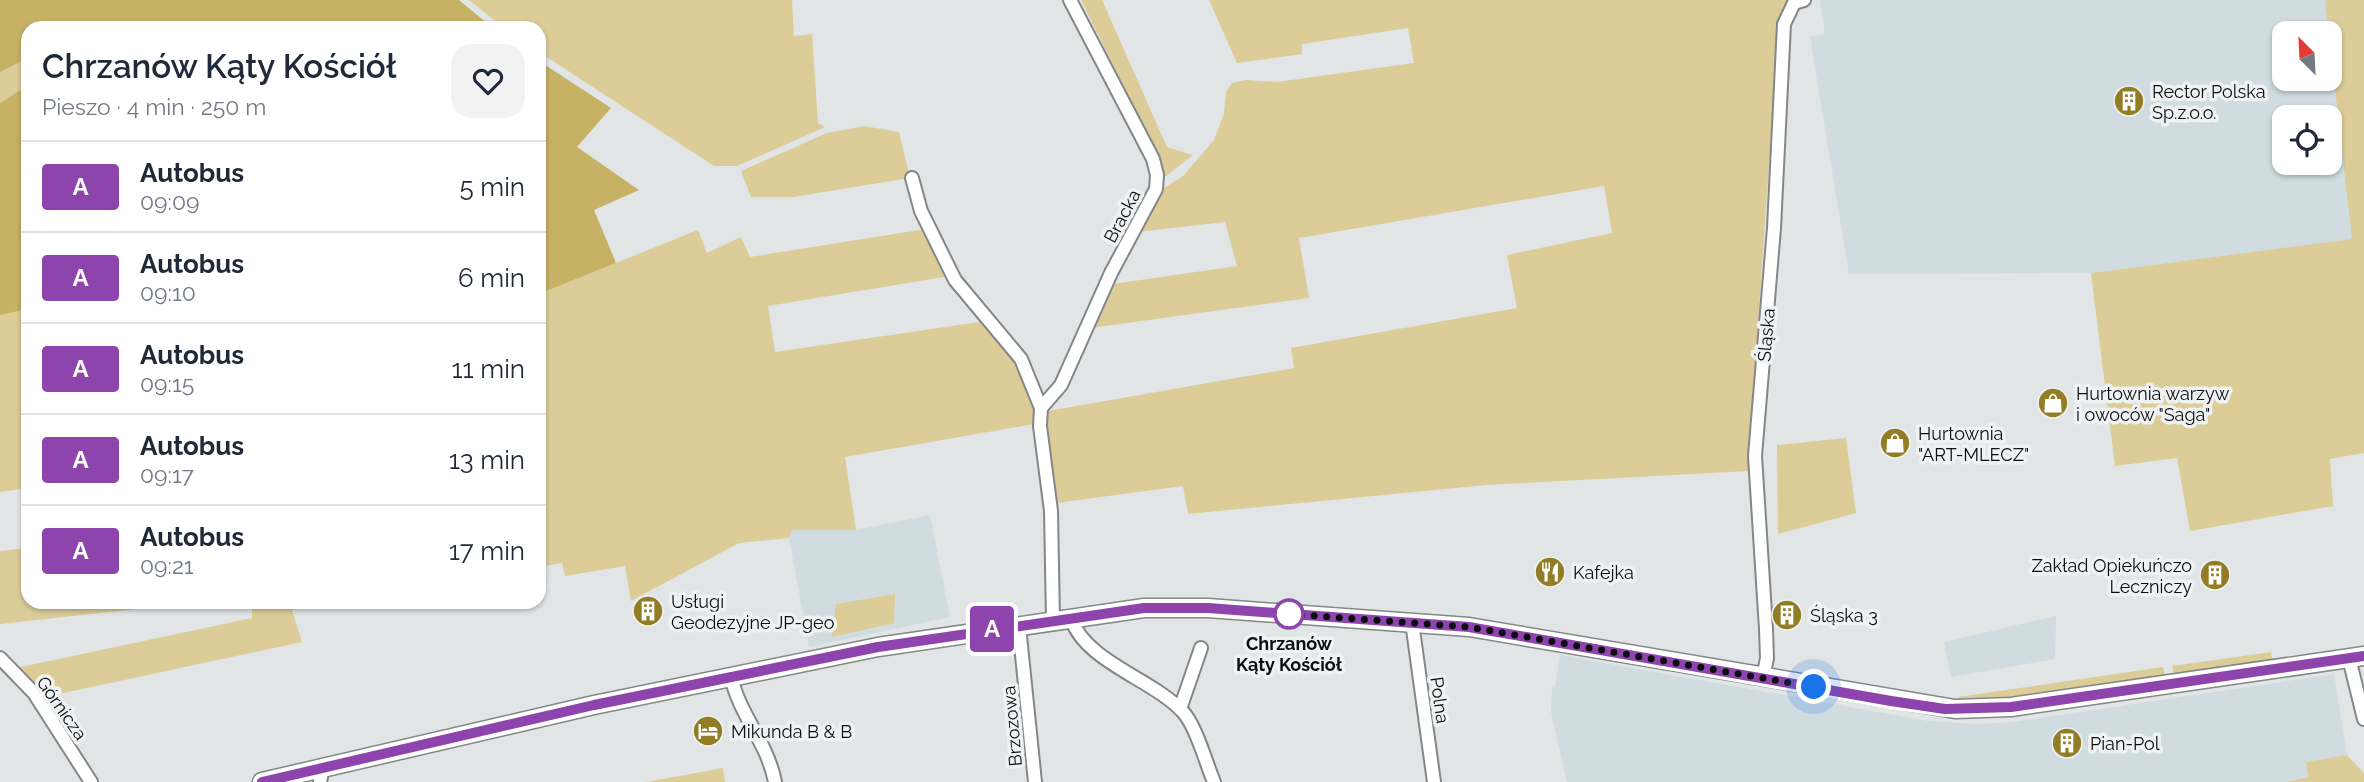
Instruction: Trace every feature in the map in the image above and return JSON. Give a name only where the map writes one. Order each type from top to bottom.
[{"type":"main road","points":[[262,782],[322,775],[731,676],[922,639],[1171,607],[1469,627],[1924,706],[1979,710],[2356,657]]},
{"type":"street","name":"Bracka","points":[[1041,408],[1061,385],[1111,273],[1156,190],[1157,175],[1153,159],[1070,0]]},
{"type":"street","name":"Śląska","points":[[1763,678],[1767,658],[1766,629],[1755,456],[1774,228],[1784,24],[1794,3],[1804,0]]},
{"type":"street","points":[[912,178],[921,211],[955,279],[1021,359],[1041,408],[1041,439],[1062,620],[1095,650],[1180,709],[1214,782]]},
{"type":"street","name":"Polna","points":[[1412,622],[1434,782]]},
{"type":"street","name":"Brzozowa","points":[[1019,625],[1035,782]]},
{"type":"street","points":[[1180,709],[1201,648]]},
{"type":"street","points":[[2356,657],[2364,719]]},
{"type":"street","name":"Górnicza","points":[[0,658],[34,693],[91,782]]},
{"type":"street","points":[[731,676],[740,703],[765,747],[775,782]]},
{"type":"shaded area","points":[[0,0],[459,0],[484,21],[21,21],[21,62],[0,72]]},
{"type":"shaded area","points":[[469,0],[792,0],[794,36],[812,34],[818,123],[825,127],[737,166],[714,166],[546,57],[546,21],[495,21]]},
{"type":"shaded area","points":[[1081,0],[1102,0],[1167,147],[1193,155],[1160,181],[1155,150]]},
{"type":"shaded area","points":[[1209,0],[1789,0],[1779,18],[1748,471],[1486,485],[1188,514],[1183,486],[1056,503],[1044,427],[1048,411],[1294,368],[1291,348],[1517,308],[1507,255],[1612,233],[1604,186],[1299,238],[1309,298],[1091,328],[1113,284],[1237,266],[1225,222],[1137,232],[1158,192],[1183,176],[1214,140],[1224,114],[1226,92],[1232,83],[1246,80],[1277,82],[1414,63],[1408,28],[1302,44],[1302,54],[1237,63]]},
{"type":"shaded area","points":[[1820,0],[2326,0],[2328,21],[2272,21],[2272,91],[2336,91],[2338,105],[2272,105],[2272,175],[2342,175],[2342,142],[2353,239],[2091,273],[1849,274],[1810,37],[1825,34]]},
{"type":"shaded area","points":[[2325,0],[2364,0],[2364,453],[2330,459],[2333,506],[2190,531],[2177,458],[2115,466],[2091,273],[2352,239],[2342,150],[2342,105],[2337,105],[2335,91],[2342,91],[2342,21],[2327,21]]},
{"type":"shaded area","points":[[21,62],[21,90],[0,103],[0,72]]},
{"type":"shaded area","points":[[546,66],[611,108],[577,147],[639,190],[594,210],[616,263],[546,291]]},
{"type":"shaded area","points":[[21,90],[21,310],[0,315],[0,103]]},
{"type":"shaded area","points":[[864,126],[899,132],[910,178],[793,197],[751,197],[741,171],[827,133]]},
{"type":"shaded area","points":[[926,229],[950,276],[768,306],[775,352],[986,321],[1013,355],[1027,381],[1032,395],[1034,424],[845,457],[856,530],[792,530],[789,538],[739,543],[631,601],[625,566],[565,576],[562,563],[546,566],[546,291],[698,230],[707,253],[741,237],[750,257]]},
{"type":"shaded area","points":[[21,310],[21,489],[0,492],[0,315]]},
{"type":"shaded area","points":[[1846,438],[1856,513],[1778,534],[1777,445]]},
{"type":"shaded area","points":[[930,515],[950,617],[809,647],[789,538],[791,530],[856,530]]},
{"type":"shaded area","points":[[21,549],[21,609],[137,609],[0,624],[0,551]]},
{"type":"shaded area","points":[[895,594],[894,623],[832,637],[836,604]]},
{"type":"shaded area","points":[[252,609],[298,609],[292,610],[302,642],[45,697],[16,668],[252,618]]},
{"type":"shaded area","points":[[2056,616],[2055,659],[1951,677],[1944,642]]},
{"type":"shaded area","points":[[2271,652],[2273,663],[2174,677],[2172,666]]},
{"type":"shaded area","points":[[1560,655],[1928,721],[1978,724],[2014,722],[2334,674],[2347,755],[2307,762],[2308,777],[2286,782],[1567,782],[1551,712],[1552,687],[1555,687]]},
{"type":"shaded area","points":[[2163,667],[2166,679],[1996,702],[1963,702],[1958,697]]},
{"type":"shaded area","points":[[2347,755],[2364,773],[2364,782],[2286,782],[2308,777],[2306,762]]},
{"type":"shaded area","points":[[723,768],[725,782],[646,782]]},
{"type":"bus line","name":"A","points":[[262,782],[731,676],[922,639],[1144,608],[1208,608],[1469,627],[1891,701],[1937,708],[1979,710],[2364,656]]},
{"type":"place","name":"Rector Polska Sp.z.o.o.","points":[[2129,101]]},
{"type":"place","name":"Hurtownia warzyw i owoców \"Saga\"","points":[[2053,403]]},
{"type":"place","name":"Hurtownia \"ART-MLECZ\"","points":[[1895,443]]},
{"type":"place","name":"Kafejka","points":[[1550,572]]},
{"type":"place","name":"Zakład Opiekuńczo Leczniczy","points":[[2215,575]]},
{"type":"place","name":"Usługi Geodezyjne JP-geo","points":[[648,611]]},
{"type":"place","name":"Chrzanów Kąty Kościół","points":[[1289,614]]},
{"type":"place","name":"Śląska 3","points":[[1787,615]]},
{"type":"place","name":"Mikunda B & B","points":[[708,731]]},
{"type":"place","name":"Pian-Pol","points":[[2067,743]]},
{"type":"route","points":[[1289,614],[1469,627],[1814,687]]}]
